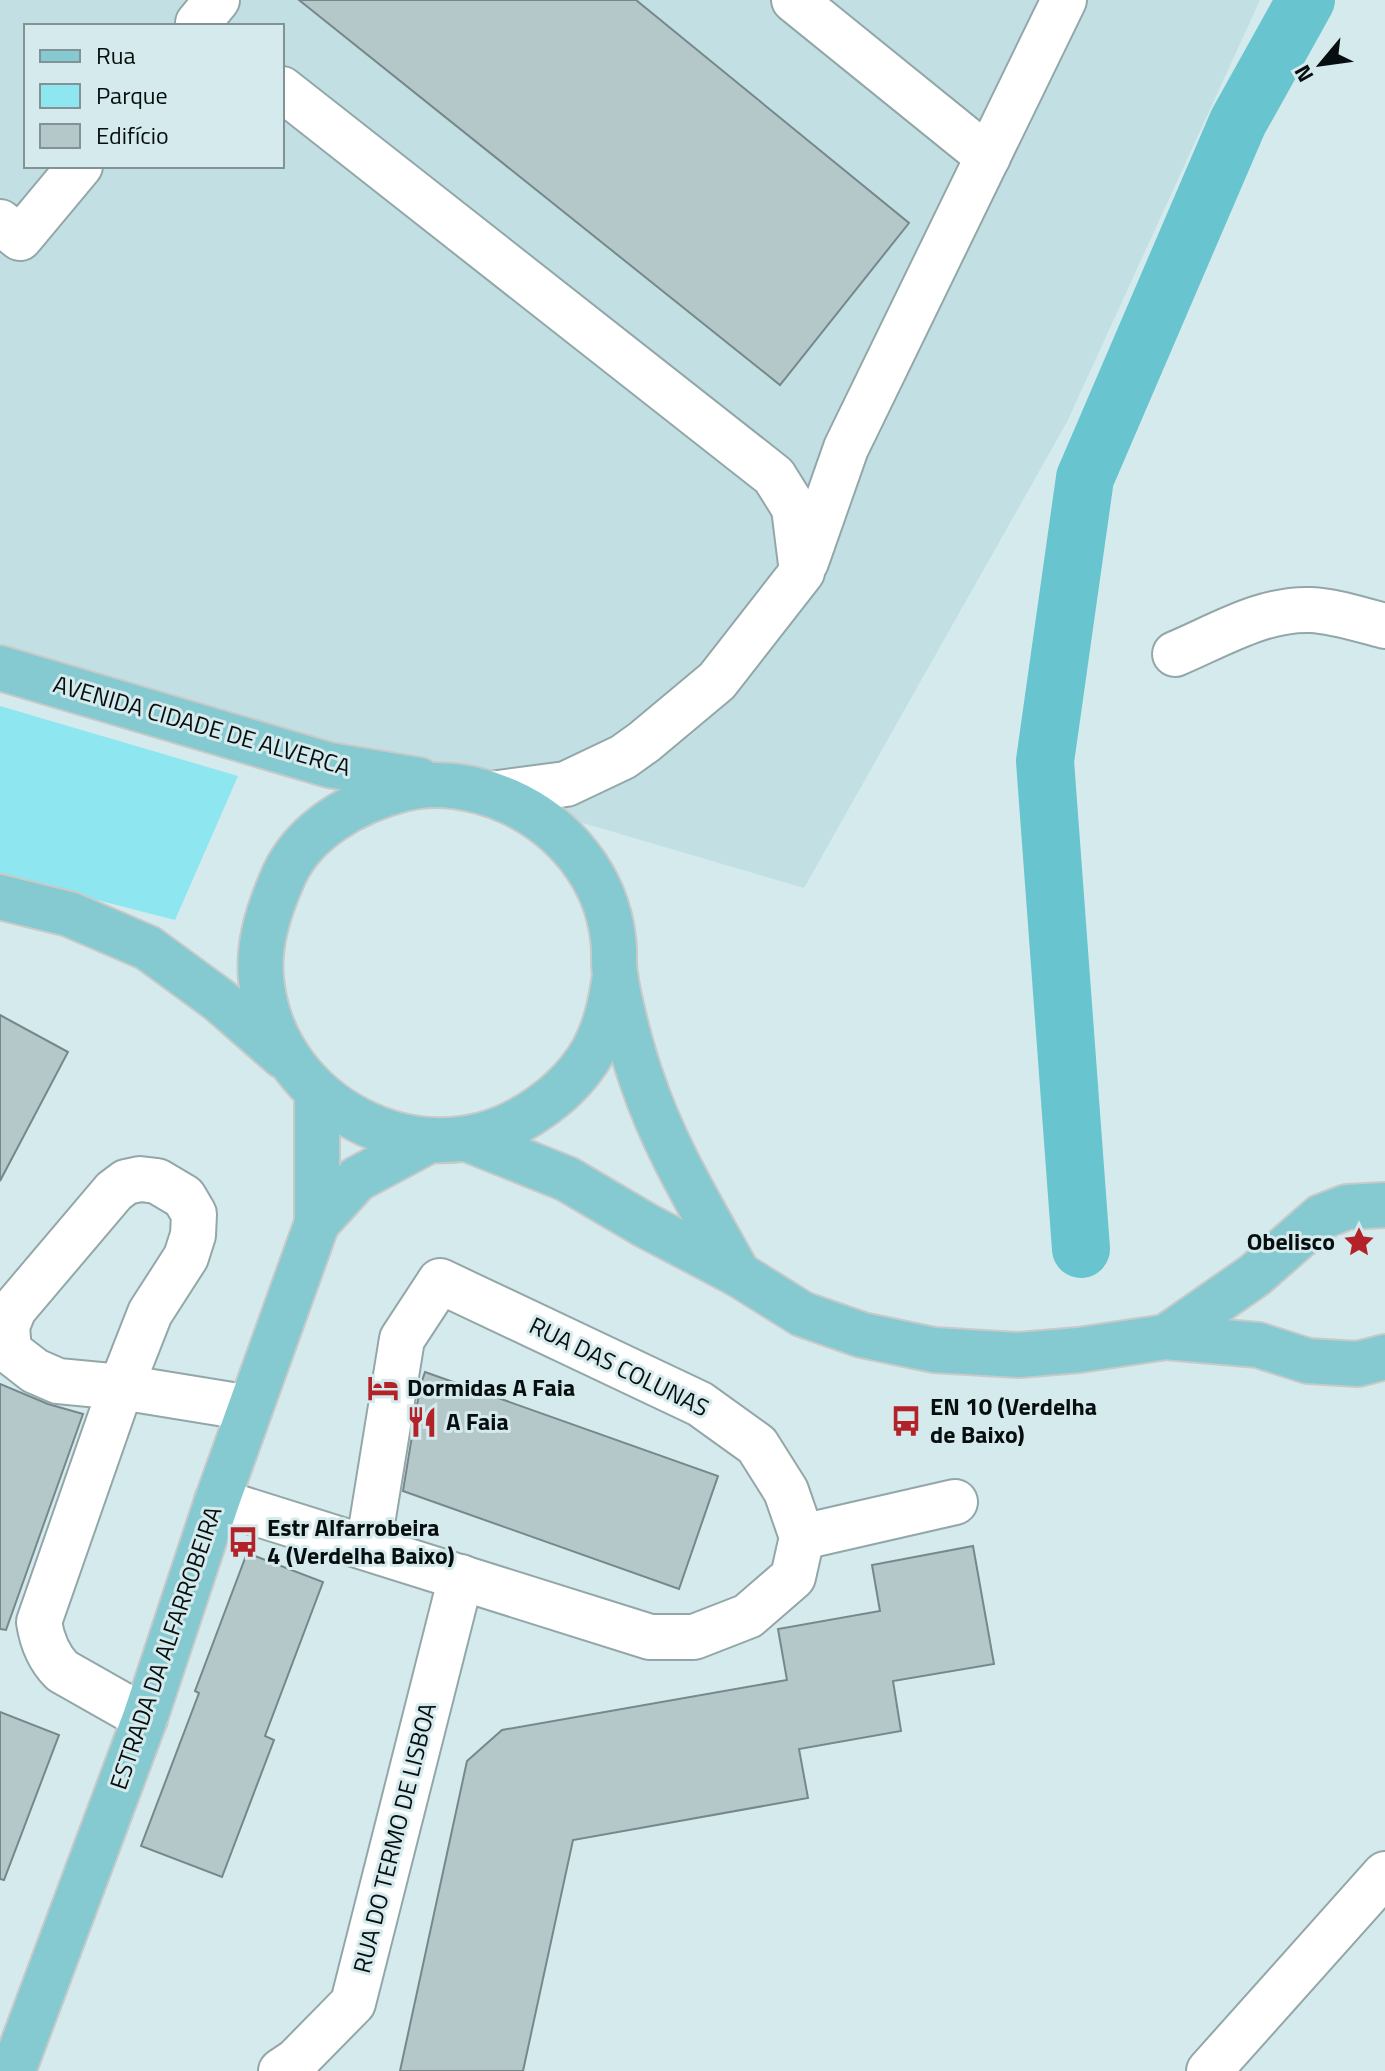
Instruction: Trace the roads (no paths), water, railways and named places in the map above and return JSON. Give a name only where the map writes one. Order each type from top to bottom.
[{"type":"main road","name":"AVENIDA CIDADE DE ALVERCA","points":[[0,668],[329,765],[472,789]]},
{"type":"main road","points":[[304,1078],[272,1026],[262,987],[261,946],[270,906],[287,869],[311,839],[341,814],[376,796],[414,786],[472,789],[527,810],[559,833],[585,863],[603,898],[613,936],[615,976],[641,1077],[673,1158],[738,1274]]},
{"type":"main road","points":[[0,897],[69,914],[148,948],[219,1000],[350,1118],[387,1134],[447,1140],[567,1179],[738,1274],[802,1314],[862,1335],[934,1350],[1019,1355],[1166,1337],[1258,1345],[1308,1361],[1358,1364],[1385,1357]]},
{"type":"main road","points":[[447,1140],[505,1128],[540,1109],[570,1083],[593,1051],[608,1015],[615,976]]},
{"type":"main road","name":"ESTRADA DA ALFARROBEIRA","points":[[304,1078],[317,1223]]},
{"type":"main road","name":"ESTRADA DA ALFARROBEIRA","points":[[13,2071],[145,1718],[217,1501],[317,1223],[357,1179],[447,1140]]},
{"type":"main road","points":[[1166,1337],[1255,1275],[1321,1217],[1347,1207],[1385,1205]]},
{"type":"street","points":[[794,0],[988,157]]},
{"type":"street","points":[[472,789],[566,784],[633,749],[677,717],[717,681],[802,572],[846,448],[1064,0]]},
{"type":"street","points":[[284,91],[774,476],[794,508],[802,572]]},
{"type":"street","points":[[0,222],[20,238],[78,168]]},
{"type":"street","points":[[1175,654],[1284,610],[1314,610],[1385,626]]},
{"type":"street","points":[[145,1718],[62,1671],[53,1662],[41,1639],[39,1622],[121,1387],[150,1313],[186,1257],[193,1235],[194,1214],[184,1197],[157,1181],[140,1179],[126,1182],[114,1191],[14,1309],[7,1326],[9,1351],[35,1371],[58,1381],[121,1387],[250,1408]]},
{"type":"street","name":"RUA DAS COLUNAS","points":[[368,1548],[402,1339],[440,1281],[700,1404],[757,1445],[786,1491],[802,1537]]},
{"type":"street","points":[[217,1501],[650,1637],[694,1637],[748,1616],[793,1577],[802,1537],[955,1502]]},
{"type":"street","name":"RUA DO TERMO DE LISBOA","points":[[281,2071],[296,2061],[353,2003],[461,1577]]},
{"type":"street","points":[[1209,2071],[1385,1874]]},
{"type":"waterway","points":[[1081,1249],[1045,761],[1085,478],[1238,122],[1306,0]]},
{"type":"place","name":"Obelisco","points":[[1359,1242]]},
{"type":"place","name":"Dormidas A Faia","points":[[383,1388]]},
{"type":"place","name":"EN 10 (Verdelha de Baixo)","points":[[906,1421]]},
{"type":"place","name":"A Faia","points":[[422,1422]]},
{"type":"place","name":"Estr Alfarrobeira 4 (Verdelha Baixo)","points":[[243,1542]]}]
